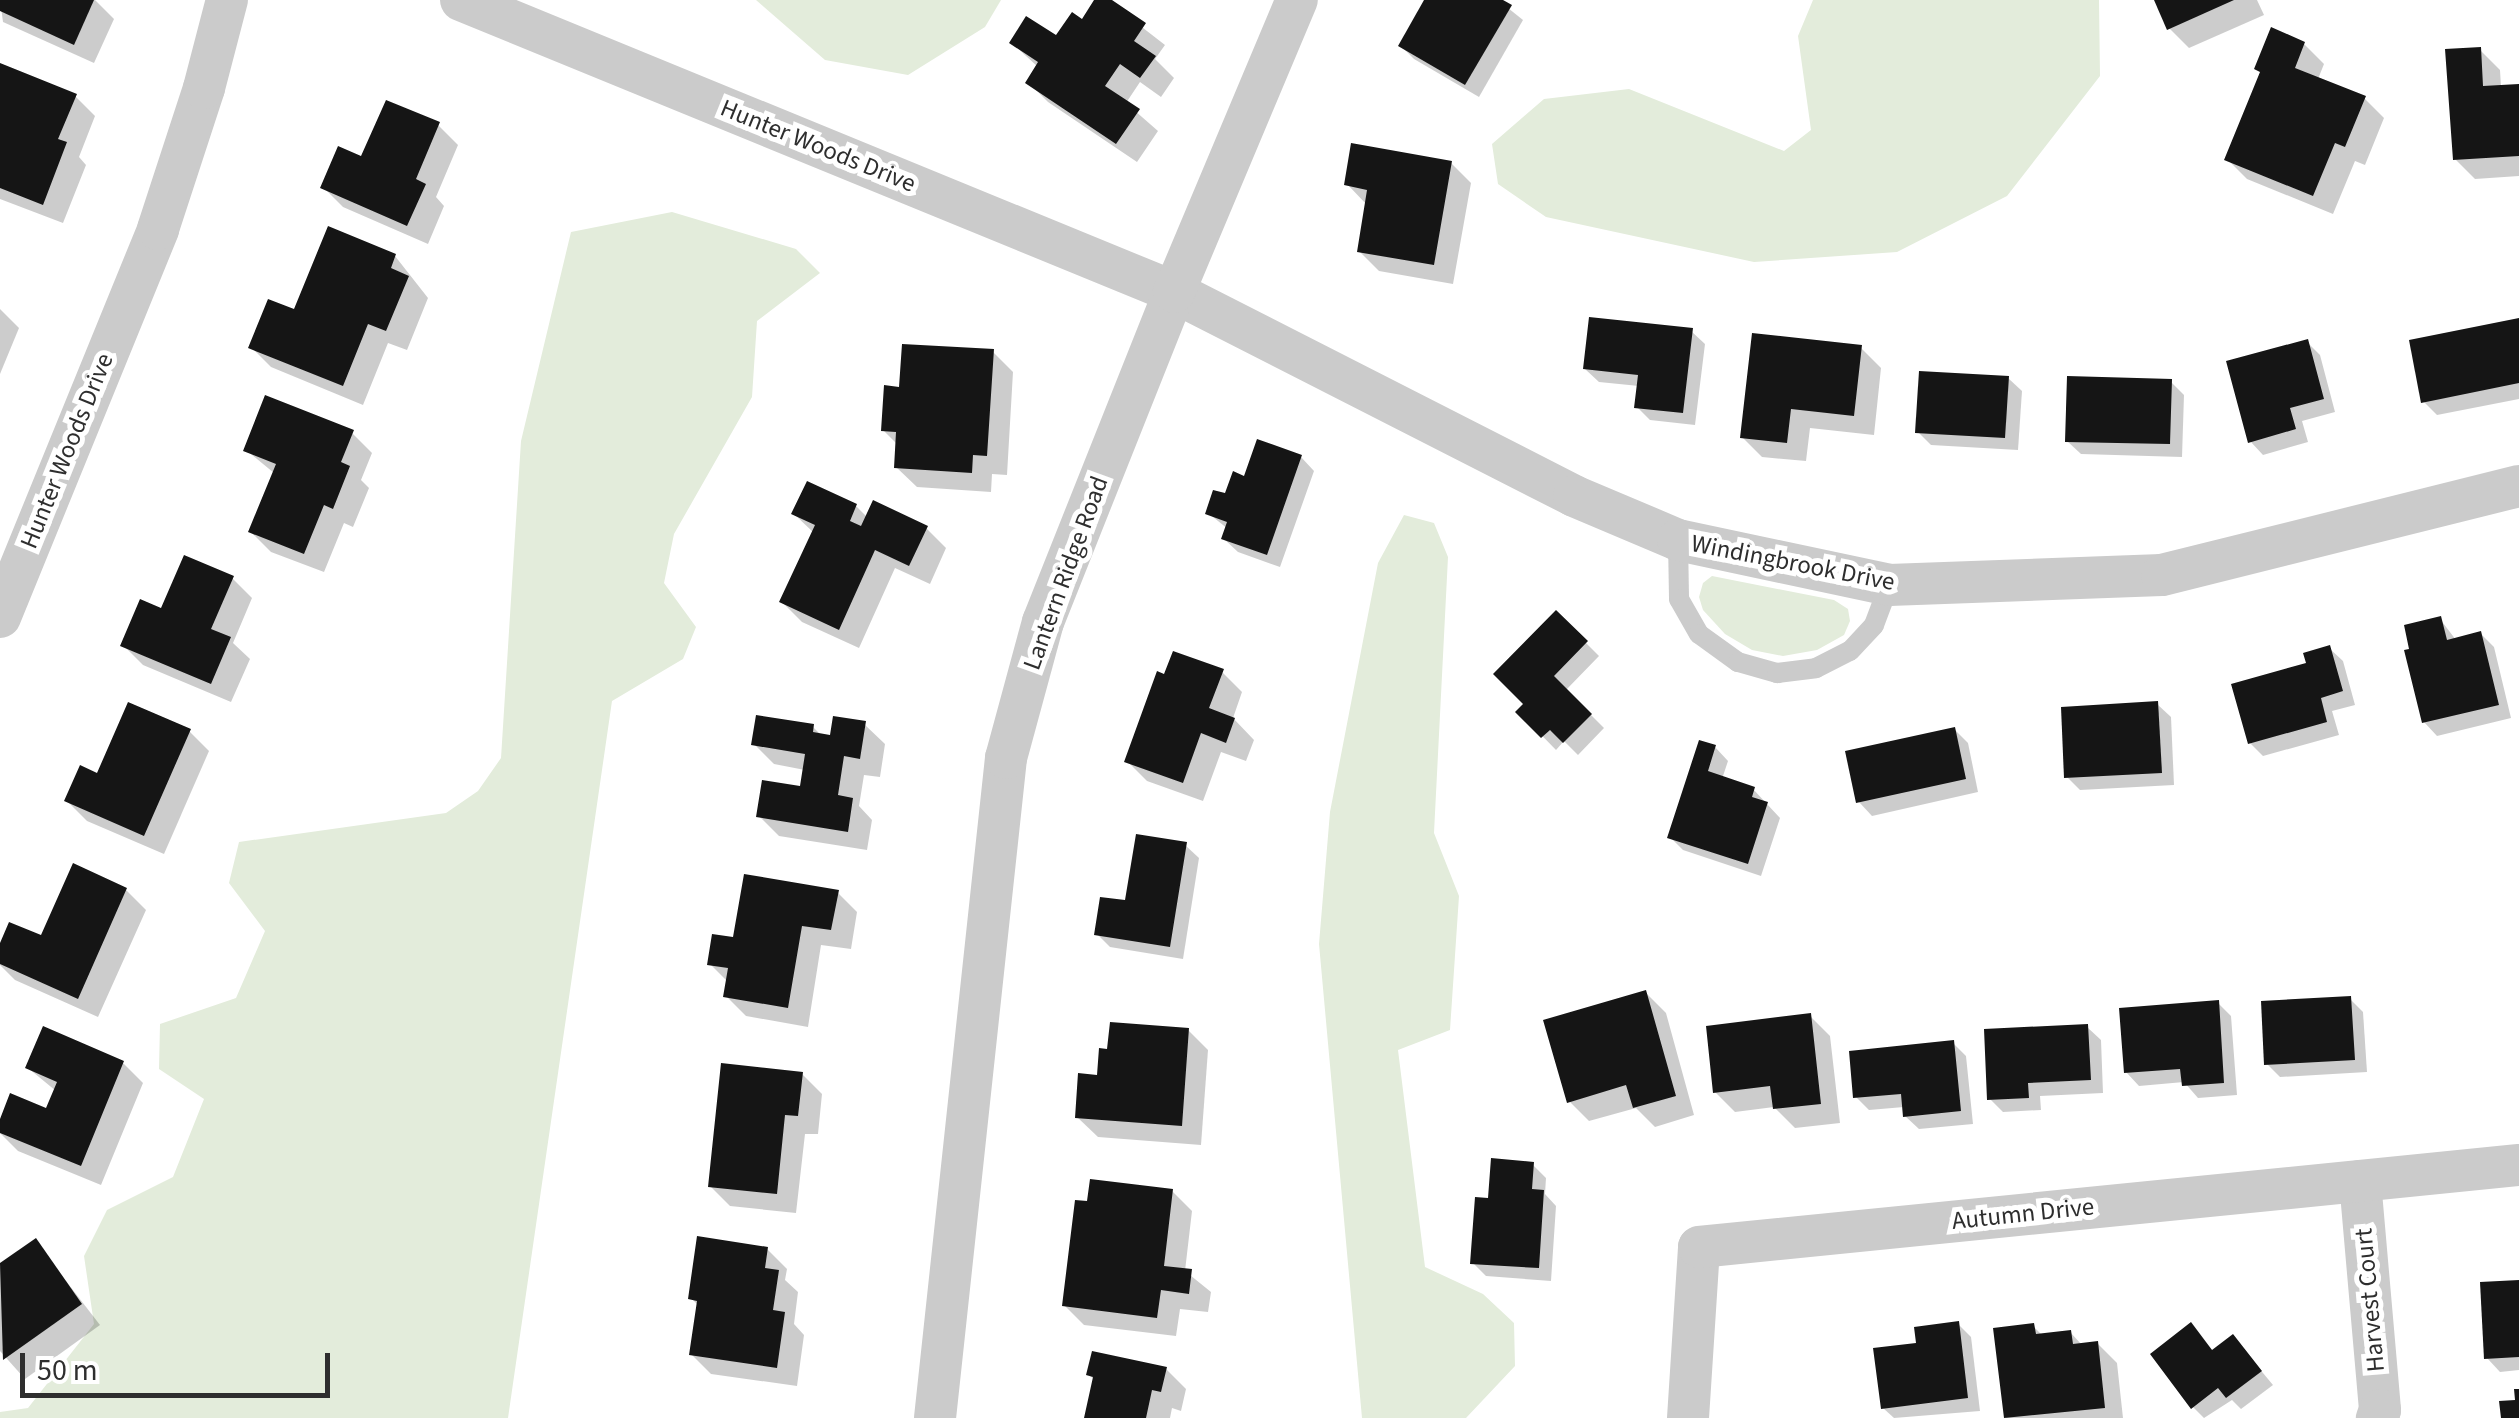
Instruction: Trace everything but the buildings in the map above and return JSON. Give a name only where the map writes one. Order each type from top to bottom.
[{"type":"street","name":"Hunter Woods Drive","points":[[0,617],[158,229],[204,88],[227,0]]},
{"type":"street","name":"Hunter Woods Drive","points":[[461,0],[1174,292]]},
{"type":"street","name":"Lantern Ridge Road","points":[[935,1418],[1006,758],[1043,622],[1174,292],[1297,0]]},
{"type":"street","name":"Windingbrook Drive","points":[[1174,292],[1574,496],[1678,540],[1890,585],[2162,574],[2519,486]]},
{"type":"street","name":"Autumn Drive","points":[[1688,1418],[1698,1247],[2519,1165]]},
{"type":"street","name":"Harvest Court","points":[[2360,1180],[2380,1410],[2377,1418]]},
{"type":"lane","points":[[1678,540],[1679,599],[1699,634],[1738,662],[1777,673],[1816,668],[1850,650],[1874,625],[1890,585]]},
{"type":"green space","points":[[756,0],[1001,0],[985,27],[908,75],[825,60]]},
{"type":"green space","points":[[1813,0],[2099,0],[2100,76],[2007,196],[1897,252],[1754,262],[1546,217],[1498,184],[1492,144],[1544,99],[1629,89],[1784,151],[1811,130],[1798,36]]},
{"type":"green space","points":[[672,212],[796,249],[820,273],[757,321],[752,397],[674,534],[664,583],[696,627],[683,659],[612,701],[508,1418],[0,1418],[0,1412],[28,1408],[94,1324],[84,1256],[107,1210],[173,1177],[204,1099],[159,1069],[160,1024],[236,998],[265,931],[229,883],[239,842],[446,813],[478,791],[501,758],[521,441],[571,232]]},
{"type":"green space","points":[[1404,515],[1434,523],[1448,557],[1434,833],[1459,896],[1450,1030],[1398,1050],[1425,1267],[1483,1294],[1514,1323],[1515,1366],[1466,1418],[1362,1418],[1319,944],[1330,812],[1378,563]]},
{"type":"green space","points":[[1712,576],[1834,600],[1848,609],[1850,621],[1844,635],[1817,650],[1783,656],[1752,650],[1725,634],[1703,610],[1699,597],[1703,583]]}]
